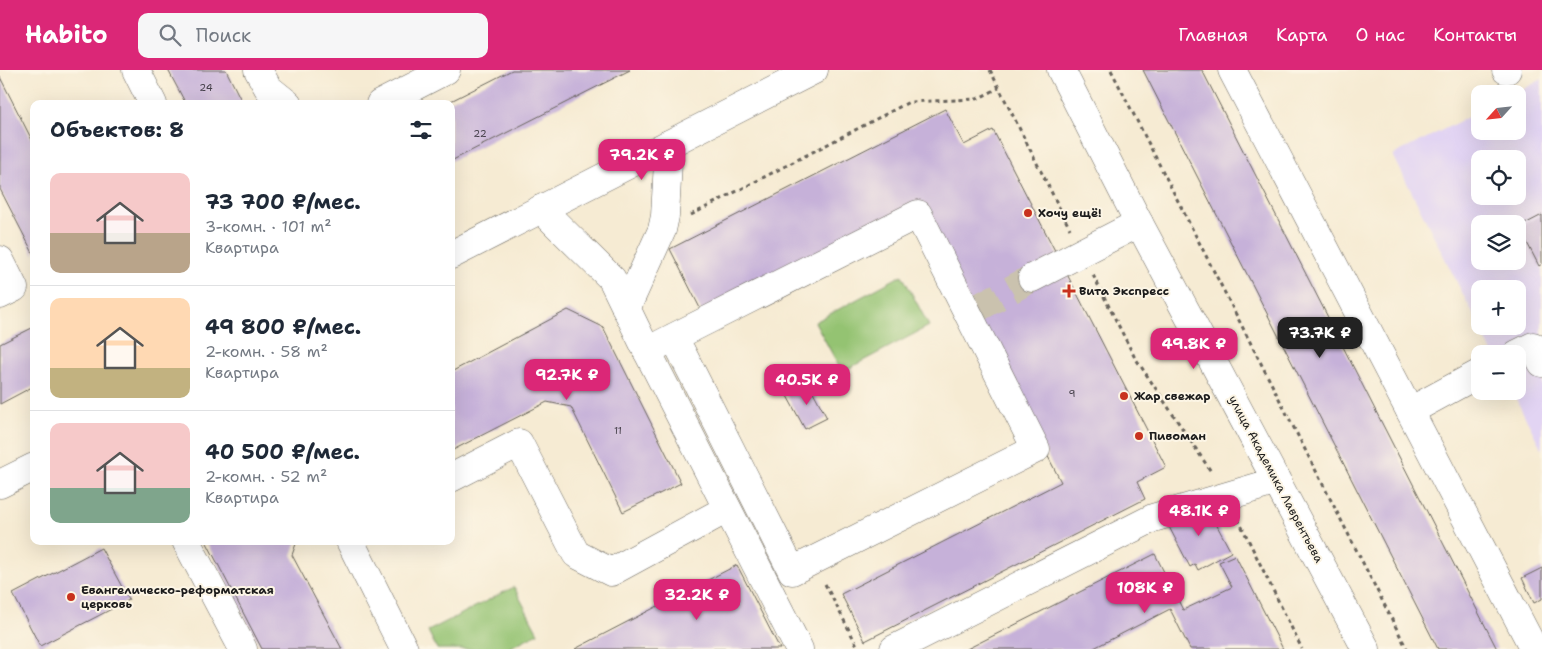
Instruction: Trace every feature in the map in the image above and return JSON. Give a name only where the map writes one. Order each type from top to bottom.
[{"type":"street","points":[[136,70],[151,100]]},
{"type":"street","points":[[258,70],[268,88],[283,100]]},
{"type":"street","points":[[388,100],[446,70]]},
{"type":"street","points":[[455,253],[814,70]]},
{"type":"street","name":"улица Академика Лаврентьева","points":[[1061,70],[1139,222],[1366,649]]},
{"type":"street","points":[[1232,70],[1534,649]]},
{"type":"street","points":[[626,309],[662,230],[665,216],[669,144]]},
{"type":"street","points":[[541,209],[612,278],[727,510],[799,649]]},
{"type":"street","points":[[647,351],[674,337],[918,214],[971,312],[1036,448],[792,572],[674,337]]},
{"type":"street","points":[[1032,278],[1139,222]]},
{"type":"street","points":[[0,260],[14,288],[0,295]]},
{"type":"street","points":[[1526,350],[1533,346],[1542,363]]},
{"type":"street","points":[[1410,411],[1471,378]]},
{"type":"street","points":[[455,476],[519,443],[576,554],[611,572],[727,510]]},
{"type":"street","points":[[0,484],[30,469]]},
{"type":"street","points":[[894,649],[1153,518],[1278,481]]},
{"type":"street","points":[[188,545],[243,649]]},
{"type":"street","points":[[352,545],[404,649]]},
{"type":"path","points":[[990,70],[1134,356],[1227,496],[1302,649]]},
{"type":"path","points":[[1111,70],[1407,649]]},
{"type":"path","points":[[662,230],[909,102],[977,99],[999,88]]},
{"type":"path","points":[[813,561],[859,649]]},
{"type":"shaded area","points":[[1542,79],[1542,450],[1517,400],[1526,400],[1526,345],[1488,345],[1483,335],[1526,335],[1526,280],[1471,280],[1471,310],[1393,155],[1471,116],[1471,140],[1526,140],[1526,88]]},
{"type":"green space","points":[[902,275],[929,326],[842,372],[815,322]]},
{"type":"green space","points":[[514,587],[538,633],[507,649],[437,649],[428,631]]},
{"type":"building","points":[[168,70],[226,70],[241,100],[184,100]]},
{"type":"building","points":[[512,70],[630,70],[455,159],[455,100],[453,100]]},
{"type":"building","points":[[1143,70],[1202,70],[1497,649],[1438,649]]},
{"type":"building","points":[[0,77],[30,136],[30,247],[0,189]]},
{"type":"building","points":[[945,109],[964,145],[993,130],[1166,467],[1137,482],[1145,499],[865,641],[841,594],[1061,482],[919,203],[703,314],[670,249]]},
{"type":"building","points":[[1542,215],[1542,264],[1539,266],[1526,241],[1526,223]]},
{"type":"building","points":[[568,310],[603,327],[681,483],[623,512],[571,407],[547,402],[455,449],[455,370]]},
{"type":"building","points":[[30,329],[30,388],[0,404],[0,344]]},
{"type":"building","points":[[808,382],[827,418],[805,429],[786,394]]},
{"type":"building","points":[[1206,505],[1231,552],[1198,570],[1195,564],[1190,567],[1166,521]]},
{"type":"building","points":[[208,545],[296,545],[292,555],[342,649],[262,649]]},
{"type":"building","name":"Евангелическо-реформатская церковь","points":[[101,548],[129,600],[40,646],[13,594]]},
{"type":"building","points":[[1155,554],[1183,610],[1232,587],[1219,562],[1235,555],[1283,649],[1190,649],[1170,609],[1092,649],[967,649]]},
{"type":"building","points":[[737,565],[780,649],[575,649]]},
{"type":"building","points":[[1542,568],[1542,599],[1534,603],[1522,578]]},
{"type":"tunnel","points":[[974,310],[1032,278]]},
{"type":"place","name":"Хочу ещё!","points":[[1028,213]]},
{"type":"place","name":"Вита Экспресс","points":[[1069,291]]},
{"type":"place","name":"Жар свежар","points":[[1124,396]]},
{"type":"place","name":"Пивоман","points":[[1139,436]]},
{"type":"place","name":"Евангелическо-реформатская церковь","points":[[71,597]]}]
